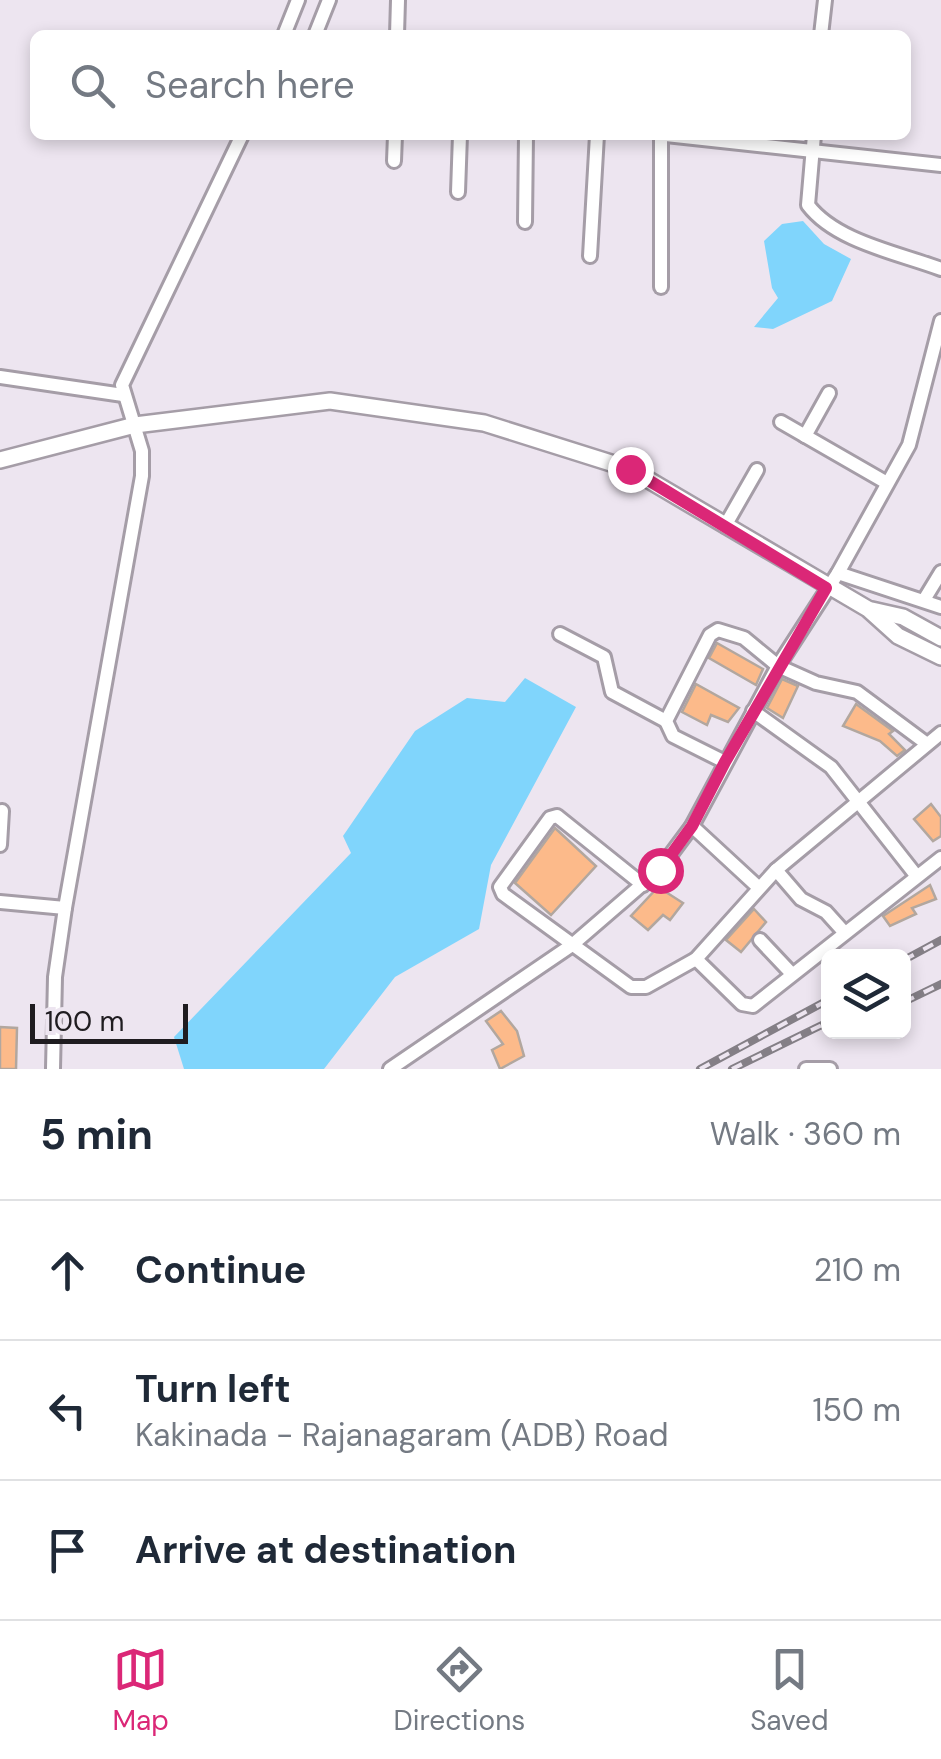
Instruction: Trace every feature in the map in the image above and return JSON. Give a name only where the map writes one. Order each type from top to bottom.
[{"type":"main road","points":[[0,460],[135,425],[330,401],[484,423],[630,469],[826,588],[868,609],[903,617],[941,638]]},
{"type":"main road","points":[[868,609],[898,636],[941,657]]},
{"type":"street","points":[[286,30],[298,0]]},
{"type":"street","points":[[317,30],[329,0]]},
{"type":"street","points":[[397,30],[398,0]]},
{"type":"street","points":[[821,30],[824,0]]},
{"type":"street","points":[[53,1069],[55,977],[140,501],[142,451],[123,395],[124,376],[240,140]]},
{"type":"street","points":[[394,140],[394,161]]},
{"type":"street","points":[[458,192],[460,140]]},
{"type":"street","points":[[524,222],[526,140]]},
{"type":"street","points":[[590,256],[597,140]]},
{"type":"street","points":[[661,287],[664,140]]},
{"type":"street","points":[[728,140],[941,165]]},
{"type":"street","points":[[813,140],[808,204],[817,217],[846,234],[941,269]]},
{"type":"street","points":[[390,1069],[572,946],[660,870],[692,826],[778,666],[838,573],[911,439],[935,377],[941,321]]},
{"type":"street","points":[[0,377],[123,395]]},
{"type":"street","points":[[805,436],[829,393]]},
{"type":"street","points":[[780,422],[887,483]]},
{"type":"street","points":[[725,526],[757,470]]},
{"type":"street","points":[[924,600],[941,572]]},
{"type":"street","points":[[838,573],[941,607]]},
{"type":"street","points":[[666,721],[710,635],[718,630],[744,638],[778,666],[816,683],[857,692],[927,744]]},
{"type":"street","points":[[560,634],[604,658],[612,692],[666,721],[673,736],[725,762]]},
{"type":"street","points":[[754,711],[832,766],[915,874]]},
{"type":"street","points":[[642,885],[565,818],[550,818],[500,887],[503,894],[572,946],[637,989],[696,959],[758,886],[941,733]]},
{"type":"street","points":[[0,845],[2,810]]},
{"type":"street","points":[[692,826],[758,886]]},
{"type":"street","points":[[696,959],[748,1006],[915,874],[941,858]]},
{"type":"street","points":[[776,870],[801,899],[826,912],[844,932]]},
{"type":"street","points":[[0,902],[66,908]]},
{"type":"street","points":[[760,940],[792,974]]},
{"type":"street","points":[[806,1069],[830,1069]]},
{"type":"water","points":[[803,221],[824,244],[851,259],[832,301],[773,329],[754,327],[778,298],[772,288],[764,241],[782,224]]},
{"type":"water","points":[[525,678],[576,707],[491,865],[479,929],[395,977],[324,1069],[184,1069],[174,1037],[351,853],[343,836],[415,731],[467,698],[505,702]]},
{"type":"building","points":[[717,643],[763,669],[756,685],[709,658]]},
{"type":"building","points":[[782,679],[798,686],[783,718],[767,708]]},
{"type":"building","points":[[696,684],[739,708],[728,722],[711,715],[707,725],[682,712]]},
{"type":"building","points":[[856,704],[893,731],[889,734],[905,750],[897,756],[880,741],[843,726]]},
{"type":"building","points":[[931,804],[941,817],[941,836],[933,841],[914,819]]},
{"type":"building","points":[[555,828],[596,866],[551,915],[515,883]]},
{"type":"building","points":[[930,885],[936,899],[912,908],[916,914],[890,926],[883,916]]},
{"type":"building","points":[[658,887],[683,903],[670,920],[663,915],[648,930],[631,916]]},
{"type":"building","points":[[754,909],[766,922],[741,952],[726,940]]},
{"type":"building","points":[[501,1011],[517,1031],[524,1056],[500,1069],[492,1050],[503,1044],[486,1021]]},
{"type":"building","points":[[0,1027],[17,1028],[16,1069],[0,1069]]},
{"type":"railway","points":[[911,956],[941,940]]},
{"type":"railway","points":[[911,999],[941,984]]},
{"type":"railway","points":[[700,1069],[821,1004]]},
{"type":"railway","points":[[732,1069],[821,1025]]},
{"type":"route","points":[[630,469],[826,588],[778,666],[692,826],[660,870]]}]
